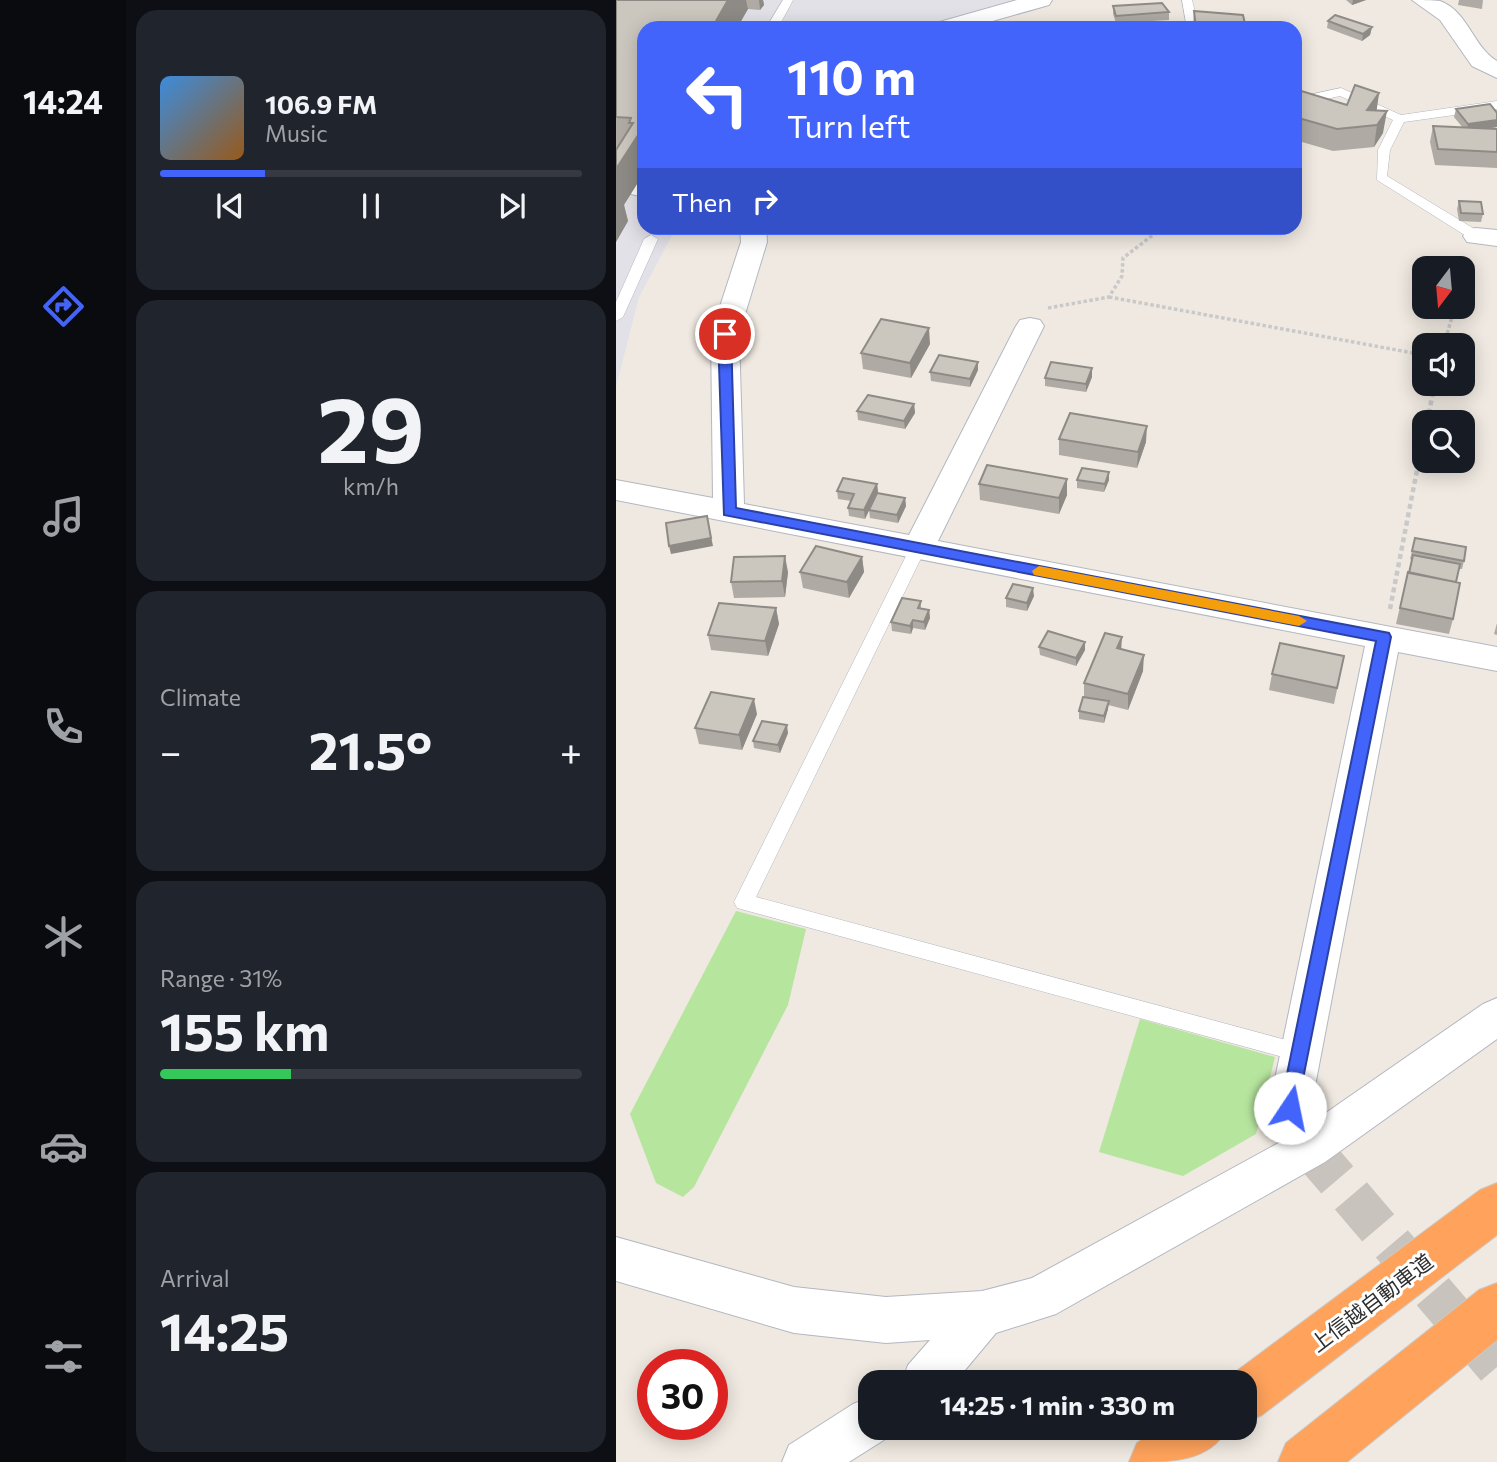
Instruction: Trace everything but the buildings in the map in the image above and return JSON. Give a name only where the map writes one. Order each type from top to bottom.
[{"type":"highway","name":"上信越自動車道","points":[[1257,1387],[1497,1206]]},
{"type":"highway","points":[[1306,1462],[1497,1308]]},
{"type":"highway","points":[[1156,1462],[1186,1440]]},
{"type":"street","points":[[968,21],[1041,0]]},
{"type":"street","points":[[1423,0],[1448,15],[1480,61],[1497,71]]},
{"type":"street","points":[[729,512],[725,334],[754,242],[754,235]]},
{"type":"street","points":[[918,548],[1030,326]]},
{"type":"street","points":[[616,490],[1497,659]]},
{"type":"street","points":[[1310,1148],[1290,1108],[1384,637]]},
{"type":"street","points":[[616,1259],[794,1310],[886,1320],[982,1314],[1040,1298],[1310,1148],[1497,1016]]},
{"type":"street","points":[[935,1370],[982,1314]]},
{"type":"street","points":[[806,1462],[858,1429]]},
{"type":"lane","points":[[776,21],[788,0]]},
{"type":"lane","points":[[1187,0],[1192,21]]},
{"type":"lane","points":[[1302,100],[1341,92],[1400,119],[1497,105]]},
{"type":"lane","points":[[1400,119],[1384,150],[1381,177],[1486,237]]},
{"type":"lane","points":[[616,317],[651,239]]},
{"type":"lane","points":[[918,548],[744,902],[1301,1053]]},
{"type":"path","points":[[1110,297],[1122,276],[1124,258],[1153,235]]},
{"type":"path","points":[[1030,326],[1031,315],[1050,307],[1110,297],[1412,353]]},
{"type":"path","points":[[1384,637],[1416,473]]},
{"type":"shaded area","points":[[616,0],[1020,0],[947,21],[637,21],[637,235],[672,235],[639,297],[616,387]]},
{"type":"green space","points":[[736,911],[806,929],[788,1005],[694,1187],[683,1197],[656,1183],[630,1114]]},
{"type":"green space","points":[[1140,1019],[1275,1057],[1256,1134],[1183,1176],[1099,1152]]},
{"type":"tunnel","points":[[1310,1148],[1497,1367]]},
{"type":"slow traffic","points":[[1039,571],[1299,621]]},
{"type":"route","points":[[725,334],[729,512],[1384,637],[1290,1108]]}]
